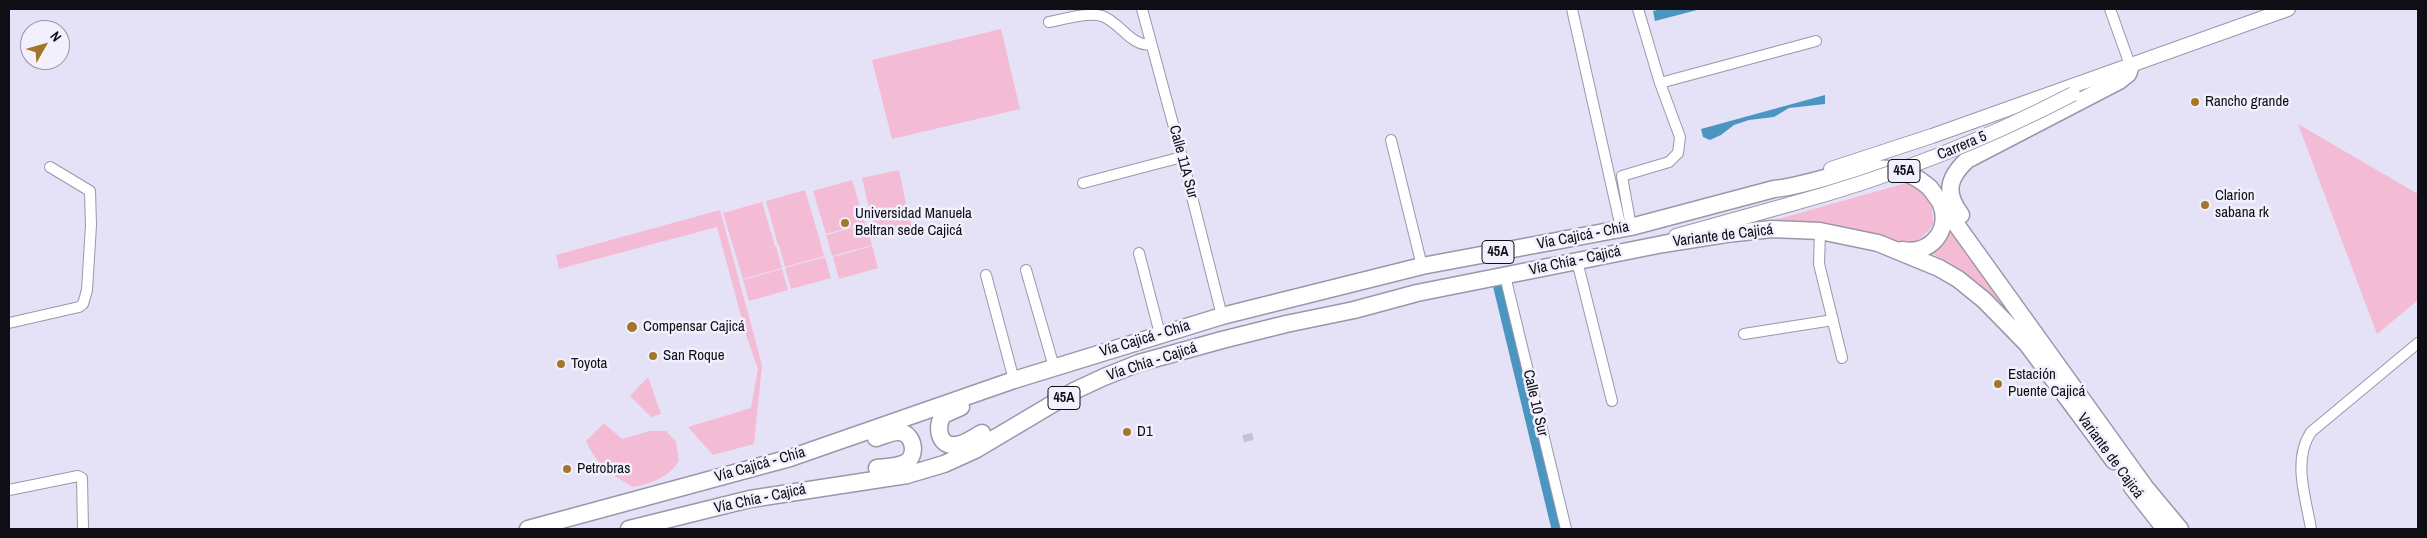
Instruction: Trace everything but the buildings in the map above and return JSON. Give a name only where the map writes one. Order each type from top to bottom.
[{"type":"highway","points":[[1990,270],[1980,245],[1953,204],[1950,188],[1956,171],[1966,160],[2119,81],[2128,74],[2133,65]]},
{"type":"highway","name":"Variante de Cajicá","points":[[1774,189],[1795,187],[1870,168],[1886,167],[1901,170],[1918,177],[1940,200],[2146,486],[2180,529]]},
{"type":"highway","name":"Vía Cajicá - Chía","points":[[528,529],[790,458],[1054,366],[1222,316],[1422,266],[1626,227],[1774,189]]},
{"type":"highway","points":[[1898,250],[1912,252],[1926,249],[1937,240],[1943,227],[1944,213],[1940,200]]},
{"type":"highway","name":"Variante de Cajicá","points":[[1663,244],[1748,231],[1796,229],[1820,231],[1850,236],[1898,250],[1939,268],[1958,279],[2009,324],[2046,368],[2164,529]]},
{"type":"highway","name":"Vía Chía - Cajicá","points":[[629,529],[750,499],[822,486],[907,475],[944,464],[975,450],[1076,390],[1139,363],[1286,324],[1354,310],[1417,292],[1663,244]]},
{"type":"highway","points":[[1008,382],[995,394],[943,415],[938,429],[946,442],[954,445],[965,442],[1024,409],[1046,408]]},
{"type":"highway","points":[[721,477],[738,482],[899,432],[907,435],[912,441],[914,449],[912,457],[906,462],[843,472],[822,486]]},
{"type":"main road","name":"Carrera 5","points":[[1774,189],[1793,179],[1855,162],[1932,136],[2288,9]]},
{"type":"main road","name":"Carrera 5","points":[[1663,244],[1677,236],[1850,188],[1940,156],[2019,122],[2133,65]]},
{"type":"street","name":"Calle 11A Sur","points":[[1142,9],[1222,316]]},
{"type":"street","points":[[1572,9],[1626,227]]},
{"type":"street","points":[[1626,227],[1622,176],[1669,162],[1678,153],[1680,137],[1660,83],[1638,9]]},
{"type":"street","points":[[2110,9],[2133,65]]},
{"type":"street","points":[[1049,22],[1076,16],[1102,16],[1140,44],[1151,44]]},
{"type":"street","points":[[1660,83],[1816,41]]},
{"type":"street","points":[[1391,140],[1422,266]]},
{"type":"street","points":[[1084,183],[1182,157]]},
{"type":"street","points":[[9,322],[79,307],[83,304],[87,290],[91,225],[90,191],[50,168]]},
{"type":"street","points":[[1820,231],[1819,264],[1842,358]]},
{"type":"street","points":[[1139,252],[1160,334]]},
{"type":"street","points":[[1577,261],[1612,401]]},
{"type":"street","points":[[1026,270],[1054,366]]},
{"type":"street","points":[[986,275],[1008,382]]},
{"type":"street","name":"Calle 10 Sur","points":[[1505,276],[1566,529]]},
{"type":"street","points":[[1744,334],[1833,320]]},
{"type":"street","points":[[2311,529],[2301,470],[2301,456],[2307,437],[2418,343]]},
{"type":"street","points":[[9,490],[78,476],[82,478],[83,529]]},
{"type":"shaded area","points":[[1001,29],[1020,109],[892,139],[872,60]]},
{"type":"shaded area","points":[[2298,124],[2418,194],[2418,300],[2377,334]]},
{"type":"shaded area","points":[[899,170],[907,209],[871,217],[862,178]]},
{"type":"shaded area","points":[[852,180],[865,223],[826,234],[813,191]]},
{"type":"shaded area","points":[[1910,182],[1928,200],[1933,217],[1933,225],[1922,237],[1913,242],[1908,243],[1887,238],[1760,224]]},
{"type":"shaded area","points":[[805,190],[818,234],[778,245],[766,201]]},
{"type":"shaded area","points":[[762,202],[775,246],[741,256],[776,246],[782,268],[743,279],[723,213]]},
{"type":"shaded area","points":[[720,210],[762,365],[754,444],[713,455],[688,427],[751,408],[758,369],[747,338],[717,227],[559,269],[556,255]]},
{"type":"shaded area","points":[[908,210],[912,230],[876,238],[871,218]]},
{"type":"shaded area","points":[[866,224],[872,245],[832,256],[826,235]]},
{"type":"shaded area","points":[[1950,229],[2022,328],[1971,279],[1932,253]]},
{"type":"shaded area","points":[[818,234],[824,256],[785,267],[779,245]]},
{"type":"shaded area","points":[[872,246],[878,268],[839,279],[833,257]]},
{"type":"shaded area","points":[[825,257],[831,278],[791,289],[785,268]]},
{"type":"shaded area","points":[[782,269],[788,290],[749,301],[743,280]]},
{"type":"shaded area","points":[[648,377],[661,414],[651,417],[630,396]]},
{"type":"shaded area","points":[[604,423],[622,439],[650,431],[666,431],[676,442],[679,461],[665,476],[647,484],[633,487],[605,468],[594,456],[586,441]]},
{"type":"water","points":[[1662,9],[1701,9],[1655,21],[1653,11]]},
{"type":"water","points":[[1825,95],[1825,104],[1789,108],[1774,117],[1749,120],[1734,125],[1721,135],[1710,140],[1703,137],[1701,129]]},
{"type":"waterway","points":[[1498,288],[1556,529]]},
{"type":"tunnel","points":[[1247,434],[1249,441]]},
{"type":"place","name":"Rancho grande","points":[[2195,102]]},
{"type":"place","name":"Clarion sabana rk","points":[[2205,205]]},
{"type":"place","name":"Universidad Manuela Beltran sede Cajicá","points":[[845,223]]},
{"type":"place","name":"Compensar Cajicá","points":[[632,327]]},
{"type":"place","name":"San Roque","points":[[653,356]]},
{"type":"place","name":"Toyota","points":[[561,364]]},
{"type":"place","name":"Estación Puente Cajicá","points":[[1998,384]]},
{"type":"place","name":"D1","points":[[1127,432]]},
{"type":"place","name":"Petrobras","points":[[567,469]]}]
